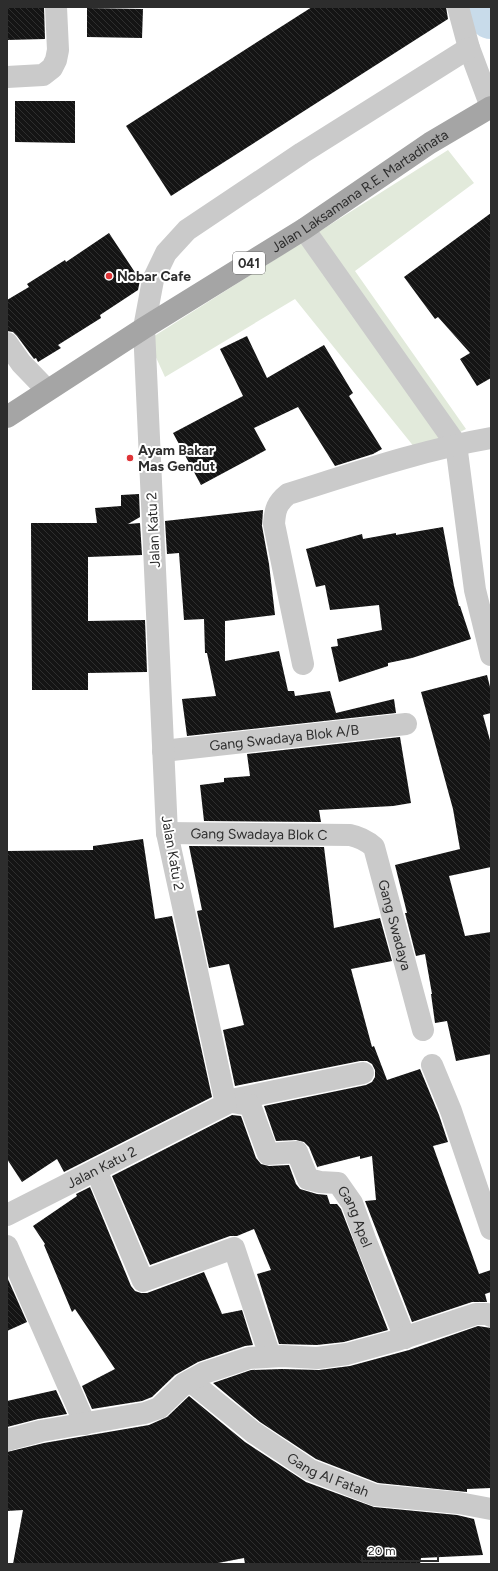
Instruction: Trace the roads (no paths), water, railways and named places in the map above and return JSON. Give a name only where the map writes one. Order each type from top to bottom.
[{"type":"main road","name":"Jalan Laksamana R.E. Martadinata","points":[[7,417],[144,328],[304,228],[430,143],[491,107]]},
{"type":"street","points":[[7,77],[43,75],[52,68],[56,60],[58,50],[56,7]]},
{"type":"street","points":[[458,7],[469,48],[491,107]]},
{"type":"street","name":"Jalan Katu 2","points":[[7,1215],[226,1104],[167,833],[144,328],[153,280],[166,253],[187,230],[302,153],[469,48]]},
{"type":"street","points":[[304,228],[456,444],[475,590],[491,655]]},
{"type":"street","points":[[7,343],[20,363],[47,390]]},
{"type":"street","points":[[303,664],[274,524],[275,512],[279,501],[288,494],[419,453],[456,444],[491,438]]},
{"type":"street","name":"Gang Swadaya Blok A/B","points":[[163,751],[406,724]]},
{"type":"street","name":"Gang Swadaya Blok C","points":[[167,833],[350,835]]},
{"type":"street","name":"Gang Swadaya","points":[[350,835],[360,837],[368,841],[374,847],[423,1030]]},
{"type":"street","points":[[432,1065],[451,1111],[491,1229]]},
{"type":"street","points":[[226,1100],[363,1073]]},
{"type":"street","name":"Gang Apel","points":[[226,1100],[250,1105],[268,1154],[297,1152],[308,1179],[320,1182],[338,1183],[352,1203],[405,1338]]},
{"type":"street","points":[[96,1170],[143,1281],[234,1248],[270,1356]]},
{"type":"street","points":[[7,1246],[85,1424]]},
{"type":"street","points":[[7,1440],[41,1431],[145,1413],[159,1408],[184,1384],[204,1373],[249,1358],[270,1356],[317,1358],[347,1354],[405,1338],[476,1314],[487,1314],[491,1316]]},
{"type":"street","name":"Gang Al Fatah","points":[[190,1381],[253,1432],[310,1470],[375,1495],[459,1503],[491,1509]]},
{"type":"waterway","points":[[487,7],[491,16]]},
{"type":"place","name":"Nobar Cafe","points":[[109,276]]},
{"type":"place","name":"Ayam Bakar Mas Gendut","points":[[130,458]]}]
